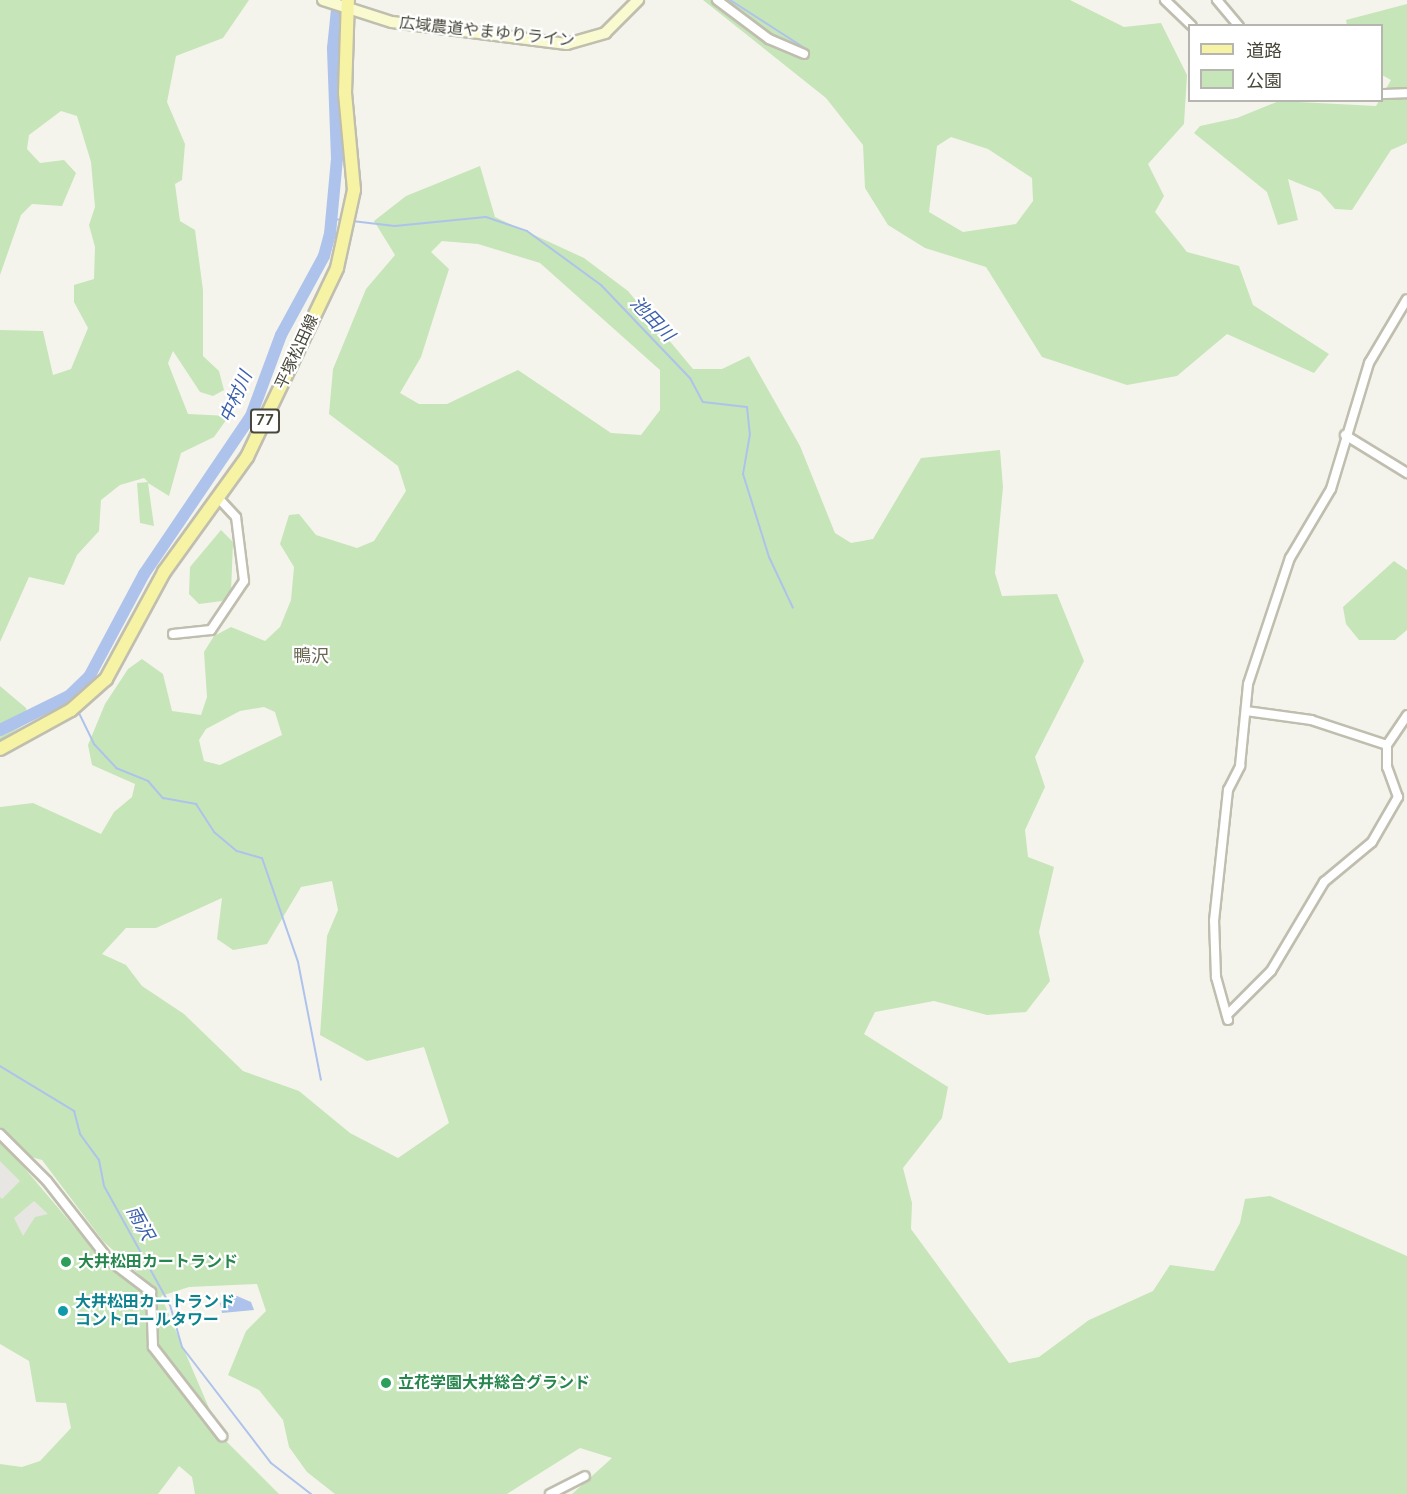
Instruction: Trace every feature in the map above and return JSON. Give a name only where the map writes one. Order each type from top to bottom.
[{"type":"main road","name":"平塚松田線","points":[[0,748],[71,710],[99,687],[164,572],[218,498],[255,441],[344,248],[354,190],[345,93],[345,6]]},
{"type":"street","name":"広域農道やまゆりライン","points":[[323,0],[415,26],[567,44],[605,33],[638,0]]},
{"type":"street","points":[[717,0],[769,39],[804,54]]},
{"type":"street","points":[[1165,0],[1190,24]]},
{"type":"street","points":[[1217,0],[1237,24]]},
{"type":"street","points":[[1383,94],[1407,93]]},
{"type":"street","points":[[1407,299],[1369,363],[1345,435],[1331,489],[1290,558],[1254,660],[1240,766],[1228,790],[1214,921],[1216,976],[1228,1017],[1271,971],[1324,882],[1372,842],[1398,797],[1387,767],[1387,745],[1407,715]]},
{"type":"street","points":[[1345,435],[1407,473]]},
{"type":"street","points":[[173,634],[211,630],[244,580],[236,518],[218,498]]},
{"type":"street","points":[[1246,711],[1311,720],[1387,745]]},
{"type":"street","points":[[0,1134],[47,1181],[109,1260],[151,1292],[153,1347],[222,1436]]},
{"type":"street","points":[[550,1494],[585,1476]]},
{"type":"green space","points":[[0,0],[249,0],[223,38],[176,56],[167,102],[185,144],[182,180],[175,184],[180,221],[195,230],[203,290],[203,356],[219,371],[224,390],[213,396],[200,392],[173,351],[168,363],[188,414],[229,416],[214,437],[181,453],[169,496],[148,483],[154,526],[140,523],[137,483],[148,482],[144,478],[120,485],[101,500],[99,531],[77,555],[64,585],[29,577],[0,642],[0,330],[43,331],[53,375],[71,369],[88,328],[74,302],[74,285],[94,279],[95,247],[89,225],[95,207],[91,162],[77,116],[61,111],[29,135],[27,149],[40,163],[64,160],[76,173],[62,206],[32,204],[21,215],[0,275]]},
{"type":"green space","points":[[703,0],[1070,0],[1124,27],[1161,23],[1187,75],[1184,124],[1148,164],[1164,196],[1155,212],[1187,252],[1239,266],[1253,305],[1329,354],[1314,373],[1227,334],[1177,376],[1127,385],[1042,357],[986,267],[925,248],[888,225],[865,188],[863,145],[826,98]],"holes":[[[951,137],[988,149],[1032,178],[1033,201],[1016,224],[963,232],[929,212],[937,146]]]},
{"type":"green space","points":[[1407,4],[1407,143],[1391,150],[1352,210],[1335,209],[1320,192],[1288,179],[1298,220],[1278,225],[1267,192],[1194,133],[1200,126],[1237,118],[1277,102],[1376,106],[1378,102],[1383,102],[1383,94],[1391,80],[1383,76],[1383,24],[1347,24],[1346,20]]},
{"type":"green space","points":[[480,166],[495,217],[584,258],[628,291],[693,369],[722,369],[749,356],[800,446],[835,533],[851,543],[873,539],[921,458],[1000,450],[1003,487],[995,573],[1002,596],[1057,594],[1084,661],[1035,757],[1045,787],[1025,830],[1028,857],[1054,867],[1039,932],[1050,981],[1026,1012],[987,1015],[934,1001],[875,1012],[864,1034],[948,1087],[942,1118],[903,1168],[912,1203],[911,1229],[1009,1363],[1039,1357],[1089,1320],[1153,1291],[1170,1265],[1214,1271],[1240,1223],[1245,1199],[1270,1196],[1407,1256],[1407,1494],[572,1494],[612,1458],[580,1448],[507,1494],[335,1494],[307,1472],[289,1447],[283,1420],[259,1390],[228,1375],[246,1331],[266,1311],[257,1284],[189,1287],[161,1296],[221,1436],[279,1494],[195,1494],[192,1477],[179,1466],[158,1494],[0,1494],[0,1464],[22,1467],[40,1461],[71,1428],[66,1403],[36,1402],[29,1361],[0,1344],[0,807],[33,803],[101,834],[114,812],[132,797],[135,784],[92,765],[88,745],[105,704],[128,669],[142,659],[163,674],[172,711],[201,715],[207,697],[204,652],[214,636],[231,627],[265,641],[280,627],[291,600],[294,567],[280,544],[289,515],[299,514],[316,535],[357,548],[374,541],[406,491],[398,466],[329,414],[333,369],[366,289],[395,255],[374,221],[406,196]],"holes":[[[442,241],[478,244],[540,263],[660,370],[660,410],[641,435],[611,433],[518,370],[447,404],[419,404],[400,393],[421,357],[449,269],[431,252]],[[264,707],[275,712],[282,735],[220,765],[204,761],[199,740],[206,729],[240,711]],[[332,881],[338,910],[327,936],[320,1035],[367,1061],[424,1047],[449,1123],[398,1158],[350,1133],[299,1091],[243,1071],[184,1014],[142,986],[126,965],[102,954],[126,928],[156,928],[222,898],[217,939],[233,950],[267,944],[301,887]],[[10,1151],[42,1160],[103,1241],[156,1290],[158,1349],[149,1353],[149,1300],[144,1291],[98,1255]]]},
{"type":"green space","points":[[221,530],[233,542],[231,592],[222,601],[199,604],[189,594],[190,567]]},
{"type":"green space","points":[[1394,561],[1407,570],[1407,630],[1395,640],[1359,640],[1346,624],[1343,607]]},
{"type":"green space","points":[[0,686],[26,708],[29,722],[0,740]]},
{"type":"shaded area","points":[[0,1161],[20,1181],[2,1199],[0,1197]]},
{"type":"shaded area","points":[[34,1201],[48,1214],[35,1217],[23,1236],[14,1218]]},
{"type":"water","points":[[237,1296],[251,1302],[254,1310],[222,1313],[220,1303]]},
{"type":"waterway","name":"中村川","points":[[0,730],[69,696],[89,677],[144,574],[251,416],[281,335],[324,256],[330,234],[337,159],[333,48],[338,0]]},
{"type":"waterway","points":[[730,0],[806,49]]},
{"type":"waterway","name":"池田川","points":[[352,221],[395,226],[486,217],[527,231],[601,285],[690,378],[703,402],[747,407],[750,434],[743,474],[769,557],[793,608]]},
{"type":"waterway","name":"池田川","points":[[331,219],[343,220]]},
{"type":"waterway","name":"中村川","points":[[69,696],[72,702]]},
{"type":"waterway","points":[[77,709],[94,744],[116,768],[148,781],[163,798],[196,804],[214,832],[237,851],[262,858],[298,962],[321,1080]]},
{"type":"waterway","name":"雨沢","points":[[0,1066],[74,1111],[80,1134],[99,1160],[104,1186],[170,1305],[182,1347],[271,1463],[311,1494]]},
{"type":"place","name":"大井松田カートランド","points":[[66,1262]]},
{"type":"place","name":"大井松田カートランド コントロールタワー","points":[[63,1311]]},
{"type":"place","name":"立花学園大井総合グランド","points":[[386,1383]]},
{"type":"district","name":"鴨沢","points":[[311,656]]}]
